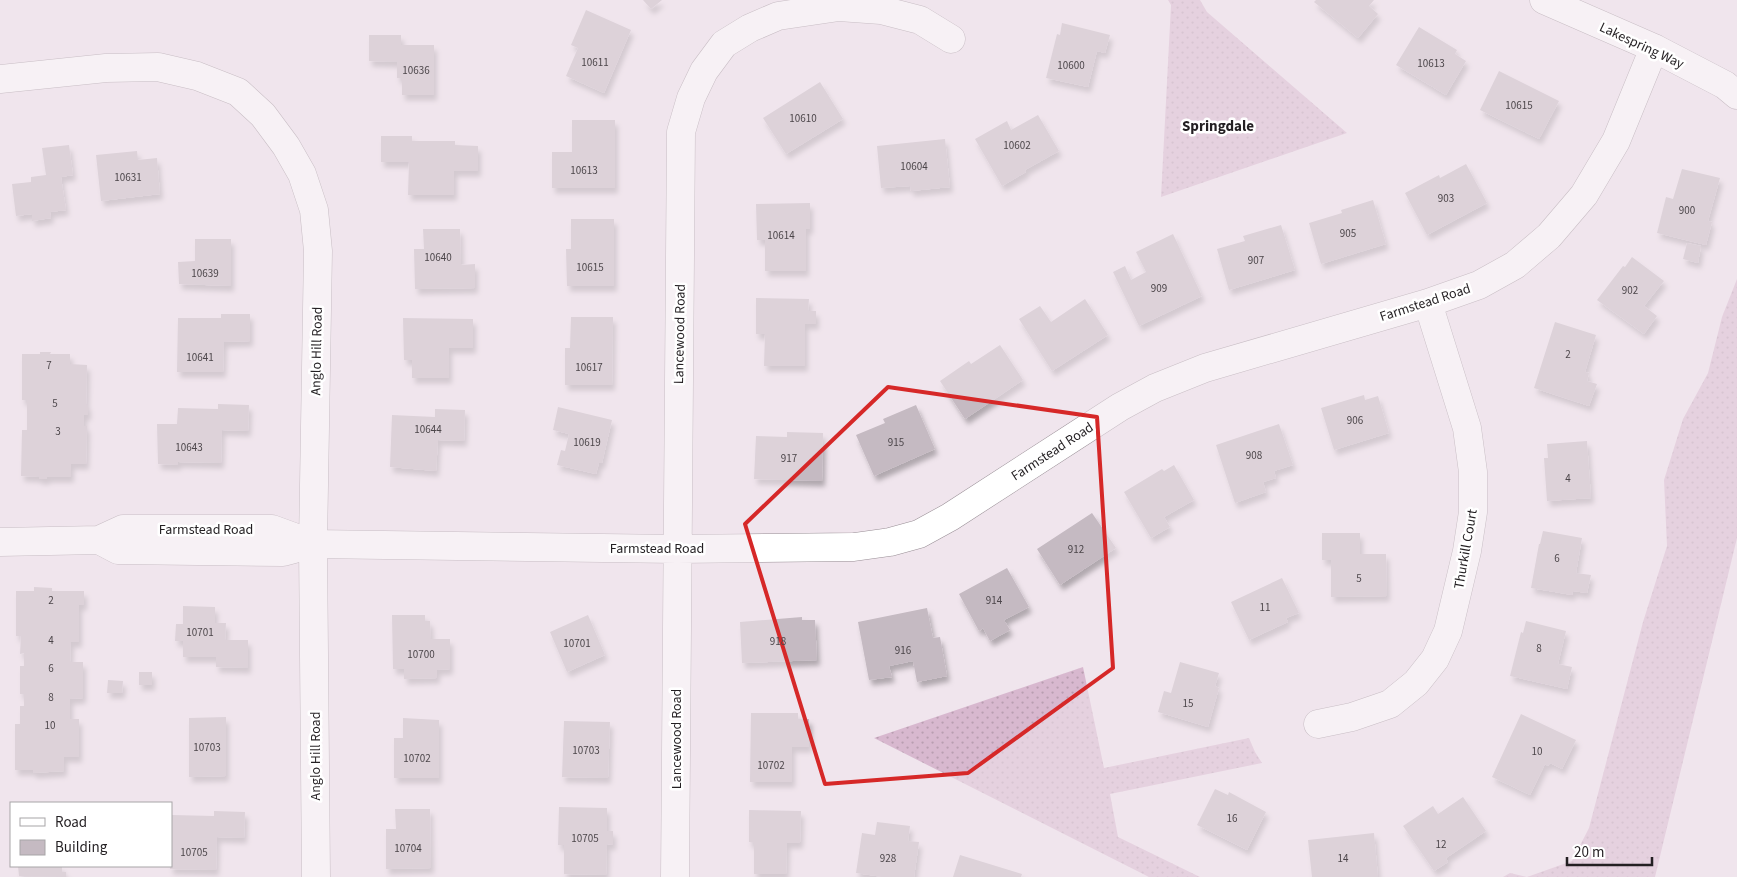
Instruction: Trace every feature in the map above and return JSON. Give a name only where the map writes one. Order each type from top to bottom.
[{"type":"street","name":"Lakespring Way","points":[[1544,0],[1654,48],[1725,85],[1737,95]]},
{"type":"street","name":"Lancewood Road","points":[[675,877],[682,132],[691,98],[704,71],[724,44],[750,28],[778,16],[839,7],[881,10],[920,20],[951,38]]},
{"type":"street","name":"Farmstead Road","points":[[0,542],[99,540],[118,550],[283,552],[313,544],[677,549],[854,547],[890,542],[919,534],[950,517],[1120,407],[1155,388],[1204,368],[1428,303],[1478,285],[1515,265],[1549,236],[1584,195],[1616,141],[1654,48]]},
{"type":"street","name":"Anglo Hill Road","points":[[0,79],[106,68],[158,67],[197,76],[238,92],[263,115],[286,146],[302,174],[314,210],[318,251],[313,544],[316,877]]},
{"type":"street","name":"Thurkill Court","points":[[1318,724],[1352,717],[1390,704],[1416,683],[1435,659],[1448,631],[1473,512],[1473,472],[1467,428],[1428,303]]},
{"type":"highlighted area","points":[[888,387],[1097,417],[1113,668],[968,773],[825,784],[745,524]]},
{"type":"shaded area","points":[[1168,0],[1200,0],[1207,12],[1347,133],[1161,197],[1171,5]]},
{"type":"shaded area","points":[[1737,279],[1737,538],[1655,877],[1527,877],[1572,861],[1589,828],[1643,622],[1667,546],[1664,480],[1683,419],[1708,373],[1722,317]]},
{"type":"shaded area","points":[[1083,667],[1104,768],[1249,738],[1262,763],[1110,794],[1118,837],[1200,877],[1149,877],[874,738]]},
{"type":"shaded area","points":[[1510,873],[1527,877],[1503,877]]},
{"type":"building","points":[[643,0],[662,0],[651,9]]},
{"type":"building","points":[[1316,0],[1374,0],[1369,6],[1378,14],[1358,38],[1314,2]]},
{"type":"building","points":[[586,10],[631,30],[604,93],[566,76],[578,48],[571,45]]},
{"type":"building","points":[[1062,23],[1110,35],[1105,53],[1097,51],[1088,87],[1046,78],[1057,34],[1060,35]]},
{"type":"building","points":[[1419,27],[1457,50],[1455,54],[1466,61],[1446,95],[1396,65]]},
{"type":"building","points":[[369,35],[401,35],[401,45],[434,45],[434,95],[402,95],[402,78],[397,78],[397,62],[369,61]]},
{"type":"building","points":[[1499,71],[1559,101],[1539,139],[1480,110]]},
{"type":"building","points":[[820,82],[843,119],[786,154],[763,118]]},
{"type":"building","points":[[1038,115],[1059,151],[1025,170],[1026,172],[1002,186],[975,139],[1007,121],[1011,130]]},
{"type":"building","points":[[572,120],[615,120],[615,188],[552,188],[552,152],[572,152]]},
{"type":"building","points":[[381,136],[412,136],[412,141],[455,141],[455,145],[478,146],[478,171],[454,171],[454,195],[408,195],[409,162],[381,162]]},
{"type":"building","points":[[945,139],[950,187],[911,191],[910,186],[881,188],[877,146]]},
{"type":"building","points":[[69,145],[73,175],[61,177],[66,210],[50,212],[51,218],[32,221],[32,214],[16,216],[12,184],[31,182],[31,177],[46,175],[42,148]]},
{"type":"building","points":[[137,151],[138,160],[157,158],[160,194],[101,201],[96,155]]},
{"type":"building","points":[[1466,164],[1487,203],[1427,235],[1405,193],[1439,175],[1440,178]]},
{"type":"building","points":[[1682,169],[1720,178],[1708,221],[1712,222],[1706,245],[1657,233],[1666,197],[1673,199]]},
{"type":"building","points":[[1373,200],[1386,244],[1321,264],[1309,223],[1342,213],[1341,210]]},
{"type":"building","points":[[810,203],[810,229],[806,229],[806,271],[765,271],[765,240],[757,240],[756,204]]},
{"type":"building","points":[[571,219],[614,219],[614,286],[567,286],[566,249],[571,249]]},
{"type":"building","points":[[1281,225],[1295,270],[1229,290],[1217,249],[1245,241],[1243,236]]},
{"type":"building","points":[[423,229],[460,229],[461,265],[475,264],[475,288],[415,289],[414,249],[424,249]]},
{"type":"building","points":[[1173,234],[1202,296],[1139,326],[1113,272],[1125,266],[1131,280],[1146,272],[1136,252]]},
{"type":"building","points":[[195,239],[231,239],[231,286],[179,284],[178,262],[195,261]]},
{"type":"building","points":[[1687,243],[1701,246],[1698,263],[1683,259]]},
{"type":"building","points":[[1632,257],[1664,281],[1644,306],[1657,316],[1644,334],[1597,300]]},
{"type":"building","points":[[756,298],[809,299],[808,311],[816,311],[816,324],[805,324],[805,366],[764,366],[765,334],[756,334]]},
{"type":"building","points":[[1085,299],[1108,335],[1052,371],[1019,319],[1040,306],[1051,322]]},
{"type":"building","points":[[221,314],[250,314],[250,341],[224,342],[223,372],[177,372],[178,318],[221,318]]},
{"type":"building","points":[[571,317],[613,317],[612,385],[565,385],[565,348],[570,348]]},
{"type":"building","points":[[403,318],[473,319],[473,348],[449,348],[449,378],[412,378],[412,360],[404,360]]},
{"type":"building","points":[[1555,322],[1596,335],[1585,372],[1589,373],[1587,381],[1597,384],[1589,406],[1534,388]]},
{"type":"building","points":[[1000,345],[1023,380],[965,419],[940,381],[969,361],[971,364]]},
{"type":"building","points":[[40,352],[70,354],[70,364],[87,365],[86,405],[88,405],[88,415],[84,415],[84,426],[87,426],[86,464],[71,464],[71,477],[39,479],[39,477],[21,476],[22,430],[27,430],[27,400],[22,400],[22,354],[40,354]]},
{"type":"building","points":[[1364,395],[1365,400],[1378,396],[1389,433],[1334,450],[1321,408]]},
{"type":"building","points":[[218,404],[249,405],[248,431],[222,430],[221,463],[178,462],[178,465],[158,464],[157,424],[177,424],[178,408],[218,409]]},
{"type":"building","points":[[916,405],[935,449],[874,476],[856,435],[885,423],[883,419]]},
{"type":"building","points":[[558,407],[612,420],[602,463],[599,463],[596,474],[557,465],[561,450],[565,451],[569,434],[553,430]]},
{"type":"building","points":[[435,409],[465,410],[464,441],[438,440],[436,471],[390,467],[392,415],[435,417]]},
{"type":"building","points":[[1279,424],[1293,465],[1274,471],[1276,478],[1263,482],[1266,492],[1235,503],[1216,445]]},
{"type":"building","points":[[787,432],[823,433],[822,481],[754,479],[756,436],[787,437]]},
{"type":"building","points":[[1587,441],[1591,498],[1547,501],[1544,458],[1548,458],[1547,444]]},
{"type":"building","points":[[1174,465],[1194,500],[1164,517],[1170,527],[1151,538],[1124,492],[1162,469],[1164,471]]},
{"type":"building","points":[[1092,513],[1116,548],[1060,585],[1037,549]]},
{"type":"building","points":[[1543,531],[1582,538],[1576,573],[1591,575],[1587,593],[1573,591],[1572,595],[1531,588]]},
{"type":"building","points":[[1322,533],[1360,533],[1360,554],[1386,554],[1387,596],[1331,597],[1331,560],[1322,560]]},
{"type":"building","points":[[1007,568],[1029,607],[1004,620],[1010,630],[990,641],[983,628],[979,631],[959,594]]},
{"type":"building","points":[[1282,578],[1299,613],[1286,618],[1288,622],[1249,640],[1231,602]]},
{"type":"building","points":[[34,587],[52,588],[52,591],[84,591],[84,605],[79,605],[79,642],[71,642],[70,662],[83,662],[83,698],[70,699],[70,719],[79,719],[79,757],[64,757],[64,771],[33,773],[33,770],[15,770],[15,724],[20,724],[20,706],[24,706],[24,694],[20,694],[20,666],[24,666],[24,653],[20,654],[21,636],[16,636],[16,591],[34,591]]},
{"type":"building","points":[[183,606],[215,607],[215,623],[226,623],[225,640],[248,640],[248,668],[216,667],[216,657],[183,657],[183,641],[175,641],[176,624],[183,624]]},
{"type":"building","points":[[927,608],[933,638],[940,637],[947,676],[917,682],[913,661],[889,666],[892,677],[869,680],[858,622]]},
{"type":"building","points":[[392,615],[425,615],[425,621],[430,621],[431,639],[450,639],[450,669],[437,670],[437,678],[404,679],[404,669],[393,669]]},
{"type":"building","points":[[588,615],[605,655],[567,672],[550,632]]},
{"type":"building","points":[[802,617],[802,620],[815,620],[817,660],[742,663],[740,622]]},
{"type":"building","points":[[1526,621],[1566,631],[1558,664],[1572,667],[1567,689],[1510,676],[1521,632],[1523,633]]},
{"type":"building","points":[[1180,662],[1219,673],[1215,686],[1219,688],[1208,727],[1158,712],[1164,691],[1171,693]]},
{"type":"building","points":[[139,672],[152,672],[152,685],[139,685]]},
{"type":"building","points":[[108,680],[123,681],[122,693],[107,693]]},
{"type":"building","points":[[751,713],[798,713],[798,719],[809,719],[809,747],[792,747],[792,782],[750,782]]},
{"type":"building","points":[[1521,714],[1576,740],[1562,769],[1550,763],[1548,766],[1545,764],[1530,795],[1492,777]]},
{"type":"building","points":[[226,717],[226,776],[189,777],[189,718]]},
{"type":"building","points":[[403,718],[439,720],[439,778],[394,778],[394,738],[403,738]]},
{"type":"building","points":[[564,721],[610,722],[608,778],[562,777]]},
{"type":"building","points":[[1215,789],[1228,795],[1229,792],[1266,812],[1247,850],[1197,825]]},
{"type":"building","points":[[1463,797],[1486,831],[1446,858],[1448,862],[1434,871],[1403,826],[1433,806],[1438,814]]},
{"type":"building","points":[[559,807],[607,808],[607,831],[613,831],[613,845],[607,844],[606,875],[564,874],[564,845],[558,845]]},
{"type":"building","points":[[395,809],[430,809],[431,868],[386,869],[386,829],[396,829]]},
{"type":"building","points":[[749,810],[801,811],[800,843],[787,843],[786,874],[754,874],[754,843],[749,842]]},
{"type":"building","points":[[214,811],[245,812],[244,838],[217,837],[216,870],[170,869],[172,867],[172,815],[214,816]]},
{"type":"building","points":[[877,822],[910,826],[908,841],[919,842],[914,877],[883,877],[856,873],[862,833],[875,835]]},
{"type":"building","points":[[1374,833],[1378,877],[1312,877],[1308,840]]},
{"type":"building","points":[[960,855],[1022,874],[1021,877],[953,877]]},
{"type":"building","points":[[18,867],[62,867],[62,872],[66,872],[66,877],[19,876]]},
{"type":"district","name":"Springdale","points":[[1218,126]]}]
